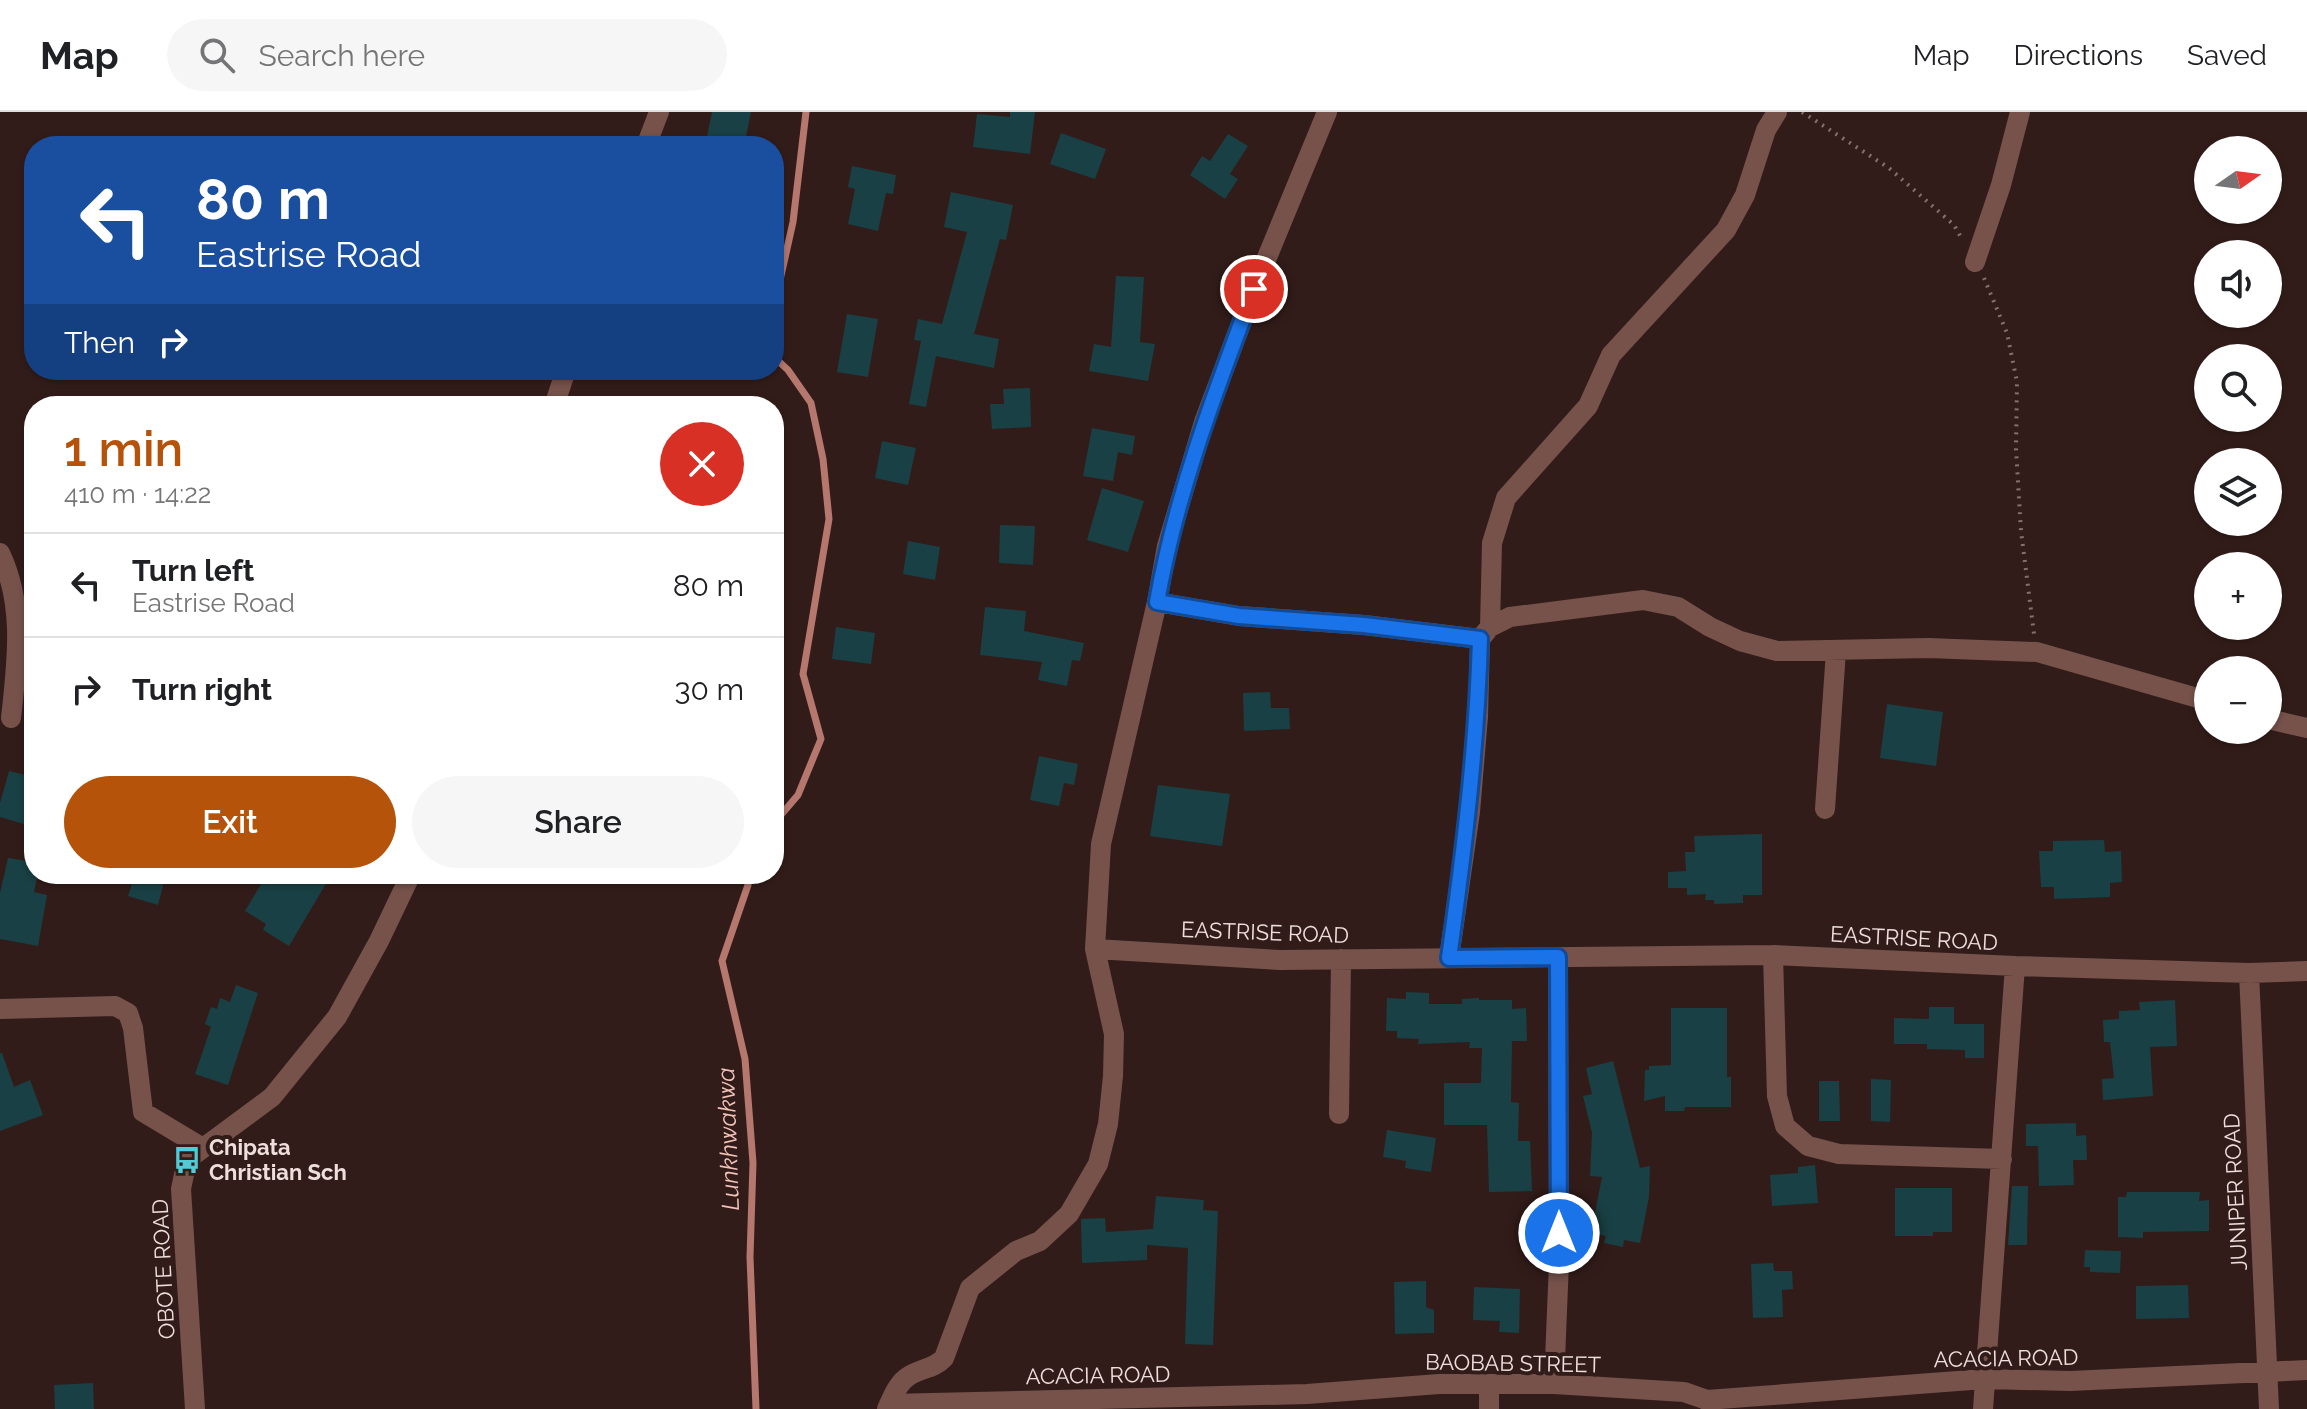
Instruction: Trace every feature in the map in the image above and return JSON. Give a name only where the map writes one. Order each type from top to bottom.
[{"type":"street","points":[[650,136],[659,112]]},
{"type":"street","points":[[888,1406],[907,1376],[937,1366],[944,1358],[970,1288],[1016,1251],[1040,1241],[1069,1214],[1098,1164],[1108,1124],[1114,1034],[1095,949],[1101,844],[1167,546],[1204,422],[1254,289],[1327,112]]},
{"type":"street","points":[[1449,958],[1470,812],[1492,543],[1506,498],[1588,406],[1611,355],[1726,230],[1745,195],[1766,130],[1777,112]]},
{"type":"street","points":[[1975,262],[2001,185],[2020,112]]},
{"type":"street","points":[[0,553],[10,574],[19,642],[11,718]]},
{"type":"street","points":[[1157,602],[1239,616],[1485,633],[1510,617],[1643,600],[1678,607],[1710,627],[1777,651],[1928,648],[2037,652],[2194,697]]},
{"type":"street","points":[[1825,809],[1836,651]]},
{"type":"street","points":[[2282,722],[2307,728]]},
{"type":"street","name":"OBOTE ROAD","points":[[195,1409],[181,1189],[187,1160],[272,1097],[337,1017],[406,884]]},
{"type":"street","name":"EASTRISE ROAD","points":[[1095,949],[1280,960],[1773,955],[2015,966],[2249,973],[2307,971]]},
{"type":"street","points":[[1773,955],[1777,1096],[1785,1126],[1808,1146],[1839,1154],[2002,1159]]},
{"type":"street","points":[[1554,1384],[1559,1262],[1558,957]]},
{"type":"street","points":[[1339,1114],[1341,959]]},
{"type":"street","points":[[1983,1409],[2015,966]]},
{"type":"street","name":"JUNIPER ROAD","points":[[2249,973],[2269,1409]]},
{"type":"street","points":[[0,1009],[115,1006],[128,1013],[133,1028],[143,1112],[203,1148]]},
{"type":"street","name":"ACACIA ROAD","points":[[1710,1405],[1984,1379],[2070,1381],[2307,1370]]},
{"type":"street","name":"BAOBAB STREET","points":[[1307,1394],[1439,1384],[1554,1384],[1684,1392],[1710,1405]]},
{"type":"street","points":[[1489,1384],[1489,1409]]},
{"type":"street","name":"ACACIA ROAD","points":[[888,1406],[1307,1394]]},
{"type":"path","points":[[1802,112],[1889,168],[1954,225],[1991,291],[2007,333],[2017,382],[2016,449],[2021,531],[2037,652]]},
{"type":"building","points":[[712,112],[751,112],[746,136],[707,136]]},
{"type":"building","points":[[1010,112],[1035,112],[1030,154],[973,147],[977,114],[1010,117]]},
{"type":"building","points":[[1061,133],[1106,149],[1095,179],[1050,164]]},
{"type":"building","points":[[1228,134],[1248,146],[1230,174],[1238,179],[1225,199],[1190,175],[1202,156],[1210,161]]},
{"type":"building","points":[[852,166],[896,175],[893,194],[886,193],[878,231],[848,224],[855,189],[848,187]]},
{"type":"building","points":[[951,192],[1013,205],[1006,240],[1000,239],[974,334],[999,339],[994,368],[936,356],[926,407],[909,404],[921,341],[914,340],[918,319],[942,324],[967,232],[944,227]]},
{"type":"building","points":[[1116,276],[1144,277],[1140,342],[1155,344],[1148,381],[1089,371],[1094,344],[1111,347]]},
{"type":"building","points":[[847,314],[878,319],[868,377],[837,372]]},
{"type":"building","points":[[1030,388],[1031,427],[992,429],[990,404],[1004,404],[1003,389]]},
{"type":"building","points":[[1092,428],[1135,436],[1132,455],[1118,452],[1113,481],[1083,476]]},
{"type":"building","points":[[882,441],[916,448],[908,485],[875,478]]},
{"type":"building","points":[[1102,488],[1144,501],[1128,552],[1087,540]]},
{"type":"building","points":[[1000,525],[1035,526],[1033,565],[999,563]]},
{"type":"building","points":[[908,541],[940,547],[935,580],[903,574]]},
{"type":"building","points":[[985,607],[1026,611],[1024,631],[1084,643],[1080,661],[1072,660],[1067,686],[1038,680],[1042,662],[980,655]]},
{"type":"building","points":[[836,627],[875,633],[871,664],[832,659]]},
{"type":"building","points":[[1270,692],[1271,708],[1289,708],[1290,729],[1244,731],[1243,693]]},
{"type":"building","points":[[1887,704],[1943,712],[1936,766],[1880,758]]},
{"type":"building","points":[[1039,756],[1078,764],[1074,785],[1064,783],[1059,806],[1030,800]]},
{"type":"building","points":[[9,771],[24,775],[24,824],[0,817],[0,803]]},
{"type":"building","points":[[1158,785],[1230,794],[1222,846],[1150,836]]},
{"type":"building","points":[[1762,834],[1762,895],[1743,895],[1743,903],[1714,904],[1714,900],[1705,900],[1706,894],[1687,895],[1687,888],[1668,888],[1668,872],[1686,871],[1685,852],[1695,852],[1694,836]]},
{"type":"building","points":[[2104,840],[2105,852],[2121,851],[2122,882],[2110,883],[2110,897],[2054,899],[2054,887],[2041,887],[2039,851],[2053,851],[2053,841]]},
{"type":"building","points":[[8,858],[24,860],[24,884],[36,884],[34,892],[47,895],[38,946],[0,939],[0,893]]},
{"type":"building","points":[[132,884],[163,884],[158,905],[128,896]]},
{"type":"building","points":[[261,884],[326,884],[289,946],[263,930],[266,924],[245,911]]},
{"type":"building","points":[[236,985],[258,993],[228,1085],[195,1074],[211,1027],[205,1024],[211,1007],[217,1009],[220,998],[230,1002]]},
{"type":"building","points":[[1406,992],[1429,993],[1429,1004],[1462,1004],[1462,999],[1479,998],[1512,1000],[1512,1009],[1526,1008],[1527,1041],[1512,1041],[1511,1102],[1519,1103],[1518,1141],[1530,1141],[1532,1191],[1489,1192],[1487,1125],[1444,1125],[1444,1083],[1481,1083],[1482,1048],[1469,1048],[1470,1042],[1418,1044],[1419,1039],[1397,1038],[1397,1031],[1386,1031],[1387,998],[1406,999]]},
{"type":"building","points":[[2175,1000],[2177,1046],[2150,1047],[2153,1096],[2103,1100],[2102,1079],[2114,1078],[2110,1042],[2104,1042],[2103,1020],[2119,1019],[2119,1011],[2140,1010],[2139,1002]]},
{"type":"building","points":[[1929,1007],[1954,1007],[1954,1024],[1984,1024],[1984,1058],[1965,1058],[1965,1050],[1927,1049],[1927,1044],[1894,1044],[1894,1018],[1929,1019]]},
{"type":"building","points":[[1671,1008],[1727,1008],[1727,1077],[1731,1077],[1731,1107],[1685,1107],[1684,1111],[1665,1111],[1665,1096],[1644,1101],[1645,1070],[1649,1070],[1649,1066],[1671,1065]]},
{"type":"building","points":[[0,1053],[14,1087],[30,1080],[43,1115],[0,1131]]},
{"type":"building","points":[[1613,1061],[1640,1168],[1650,1166],[1649,1197],[1640,1243],[1624,1240],[1623,1247],[1604,1243],[1606,1236],[1591,1233],[1602,1177],[1590,1176],[1592,1133],[1583,1096],[1592,1094],[1586,1068]]},
{"type":"building","points":[[1871,1079],[1891,1080],[1890,1122],[1871,1121]]},
{"type":"building","points":[[1819,1081],[1839,1081],[1840,1121],[1819,1121]]},
{"type":"building","points":[[2076,1123],[2076,1136],[2086,1135],[2087,1160],[2073,1160],[2074,1185],[2039,1186],[2038,1146],[2026,1146],[2026,1124]]},
{"type":"building","points":[[1387,1130],[1436,1138],[1431,1172],[1405,1168],[1406,1161],[1383,1157]]},
{"type":"building","points":[[1815,1165],[1818,1203],[1772,1206],[1770,1175],[1798,1173],[1798,1167]]},
{"type":"building","points":[[2012,1186],[2028,1186],[2027,1245],[2008,1245]]},
{"type":"building","points":[[1895,1188],[1952,1188],[1952,1232],[1933,1232],[1933,1236],[1895,1236]]},
{"type":"building","points":[[2127,1192],[2200,1192],[2199,1201],[2209,1200],[2209,1231],[2143,1232],[2143,1238],[2118,1237],[2118,1197],[2126,1197]]},
{"type":"building","points":[[1156,1196],[1204,1200],[1203,1210],[1218,1211],[1213,1345],[1185,1344],[1188,1248],[1147,1245],[1147,1260],[1082,1263],[1081,1219],[1105,1218],[1106,1232],[1153,1229]]},
{"type":"building","points":[[2085,1250],[2121,1251],[2120,1273],[2090,1272],[2090,1267],[2084,1267]]},
{"type":"building","points":[[1773,1263],[1774,1271],[1792,1271],[1793,1289],[1782,1290],[1783,1317],[1753,1318],[1751,1264]]},
{"type":"building","points":[[1426,1281],[1426,1307],[1434,1310],[1434,1333],[1395,1334],[1394,1282]]},
{"type":"building","points":[[2188,1285],[2189,1318],[2136,1319],[2136,1286]]},
{"type":"building","points":[[1474,1287],[1520,1289],[1519,1333],[1499,1332],[1500,1321],[1473,1320]]},
{"type":"building","points":[[93,1383],[94,1409],[55,1409],[54,1385]]},
{"type":"waterway","name":"Lunkhwakwa","points":[[784,262],[793,222],[806,112]]},
{"type":"waterway","name":"Lunkhwakwa","points":[[784,366],[811,403],[823,459],[829,519],[803,674],[821,739],[798,795],[784,811]]},
{"type":"waterway","name":"Lunkhwakwa","points":[[748,884],[722,961],[745,1059],[753,1163],[750,1257],[756,1409]]},
{"type":"place","name":"Chipata Christian Sch","points":[[187,1160]]},
{"type":"route","points":[[1254,289],[1204,422],[1167,546],[1157,602],[1239,616],[1364,625],[1480,639],[1478,717],[1470,812],[1449,958],[1558,957],[1559,1233]]}]
